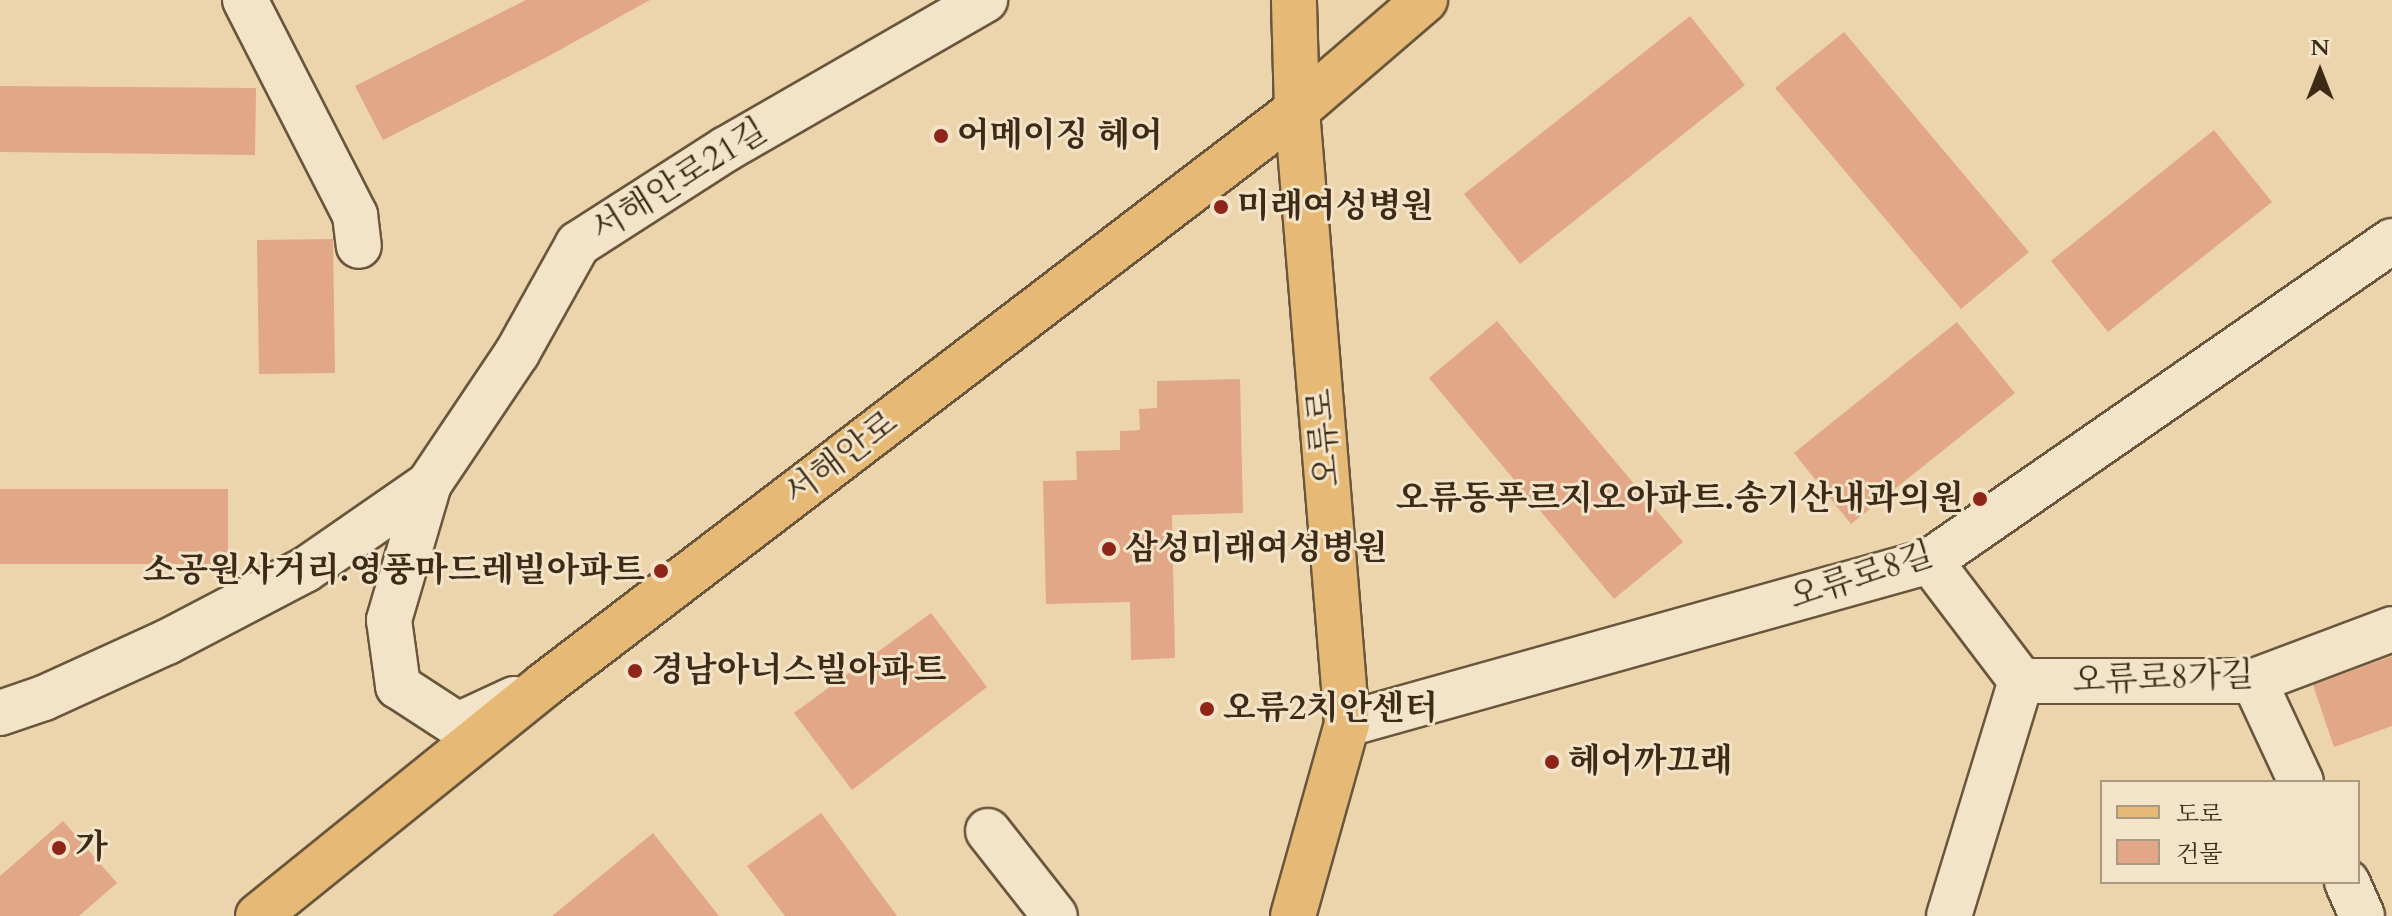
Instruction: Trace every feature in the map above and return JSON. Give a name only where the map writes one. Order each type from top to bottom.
[{"type":"main road","name":"오류로","points":[[1293,916],[1347,724],[1297,110],[1294,0]]},
{"type":"main road","name":"서해안로","points":[[258,916],[544,685],[1297,110],[1425,0]]},
{"type":"street","points":[[245,0],[355,215],[359,246]]},
{"type":"street","name":"서해안로21길","points":[[544,685],[458,725],[398,686],[389,620],[429,484],[517,353],[578,244],[726,149],[985,0]]},
{"type":"street","name":"오류로8길","points":[[1347,724],[1930,561],[2392,241]]},
{"type":"street","name":"서해안로21길","points":[[0,713],[44,698],[167,642],[305,570],[429,484]]},
{"type":"street","points":[[1930,561],[2021,681],[1949,916]]},
{"type":"street","name":"오류로8가길","points":[[2021,681],[2254,681],[2392,629]]},
{"type":"street","points":[[2254,681],[2300,780]]},
{"type":"street","points":[[988,831],[1055,916]]},
{"type":"street","points":[[2348,884],[2362,916]]},
{"type":"building","points":[[526,0],[650,0],[547,57],[383,140],[355,86]]},
{"type":"building","points":[[1690,16],[1745,85],[1520,264],[1464,194]]},
{"type":"building","points":[[1844,32],[2029,252],[1961,309],[1775,88]]},
{"type":"building","points":[[0,86],[256,88],[255,155],[0,152]]},
{"type":"building","points":[[2214,130],[2272,202],[2108,332],[2051,261]]},
{"type":"building","points":[[333,239],[335,373],[259,374],[257,240]]},
{"type":"building","points":[[1497,321],[1683,542],[1614,599],[1429,378]]},
{"type":"building","points":[[1957,322],[2015,393],[1851,524],[1794,453]]},
{"type":"building","name":"삼성미래여성병원","points":[[1240,379],[1243,513],[1172,515],[1175,658],[1131,660],[1130,602],[1046,604],[1043,481],[1077,480],[1076,451],[1120,450],[1120,431],[1140,430],[1139,409],[1157,408],[1157,381]]},
{"type":"building","points":[[0,489],[228,489],[228,564],[0,564]]},
{"type":"building","points":[[931,613],[987,687],[852,790],[794,713]]},
{"type":"building","points":[[2392,656],[2392,726],[2334,747],[2313,685]]},
{"type":"building","points":[[821,813],[897,916],[785,916],[747,866]]},
{"type":"building","name":"가","points":[[63,821],[117,883],[79,916],[0,916],[0,876]]},
{"type":"building","points":[[653,833],[719,916],[552,916]]},
{"type":"place","name":"어메이징 헤어","points":[[941,136]]},
{"type":"place","name":"미래여성병원","points":[[1221,207]]},
{"type":"place","name":"오류동푸르지오아파트.송기산내과의원","points":[[1980,499]]},
{"type":"place","name":"삼성미래여성병원","points":[[1109,549]]},
{"type":"place","name":"소공원사거리.영풍마드레빌아파트","points":[[661,571]]},
{"type":"place","name":"경남아너스빌아파트","points":[[635,671]]},
{"type":"place","name":"오류2치안센터","points":[[1207,709]]},
{"type":"place","name":"헤어까끄래","points":[[1552,762]]},
{"type":"place","name":"가","points":[[59,848]]}]
